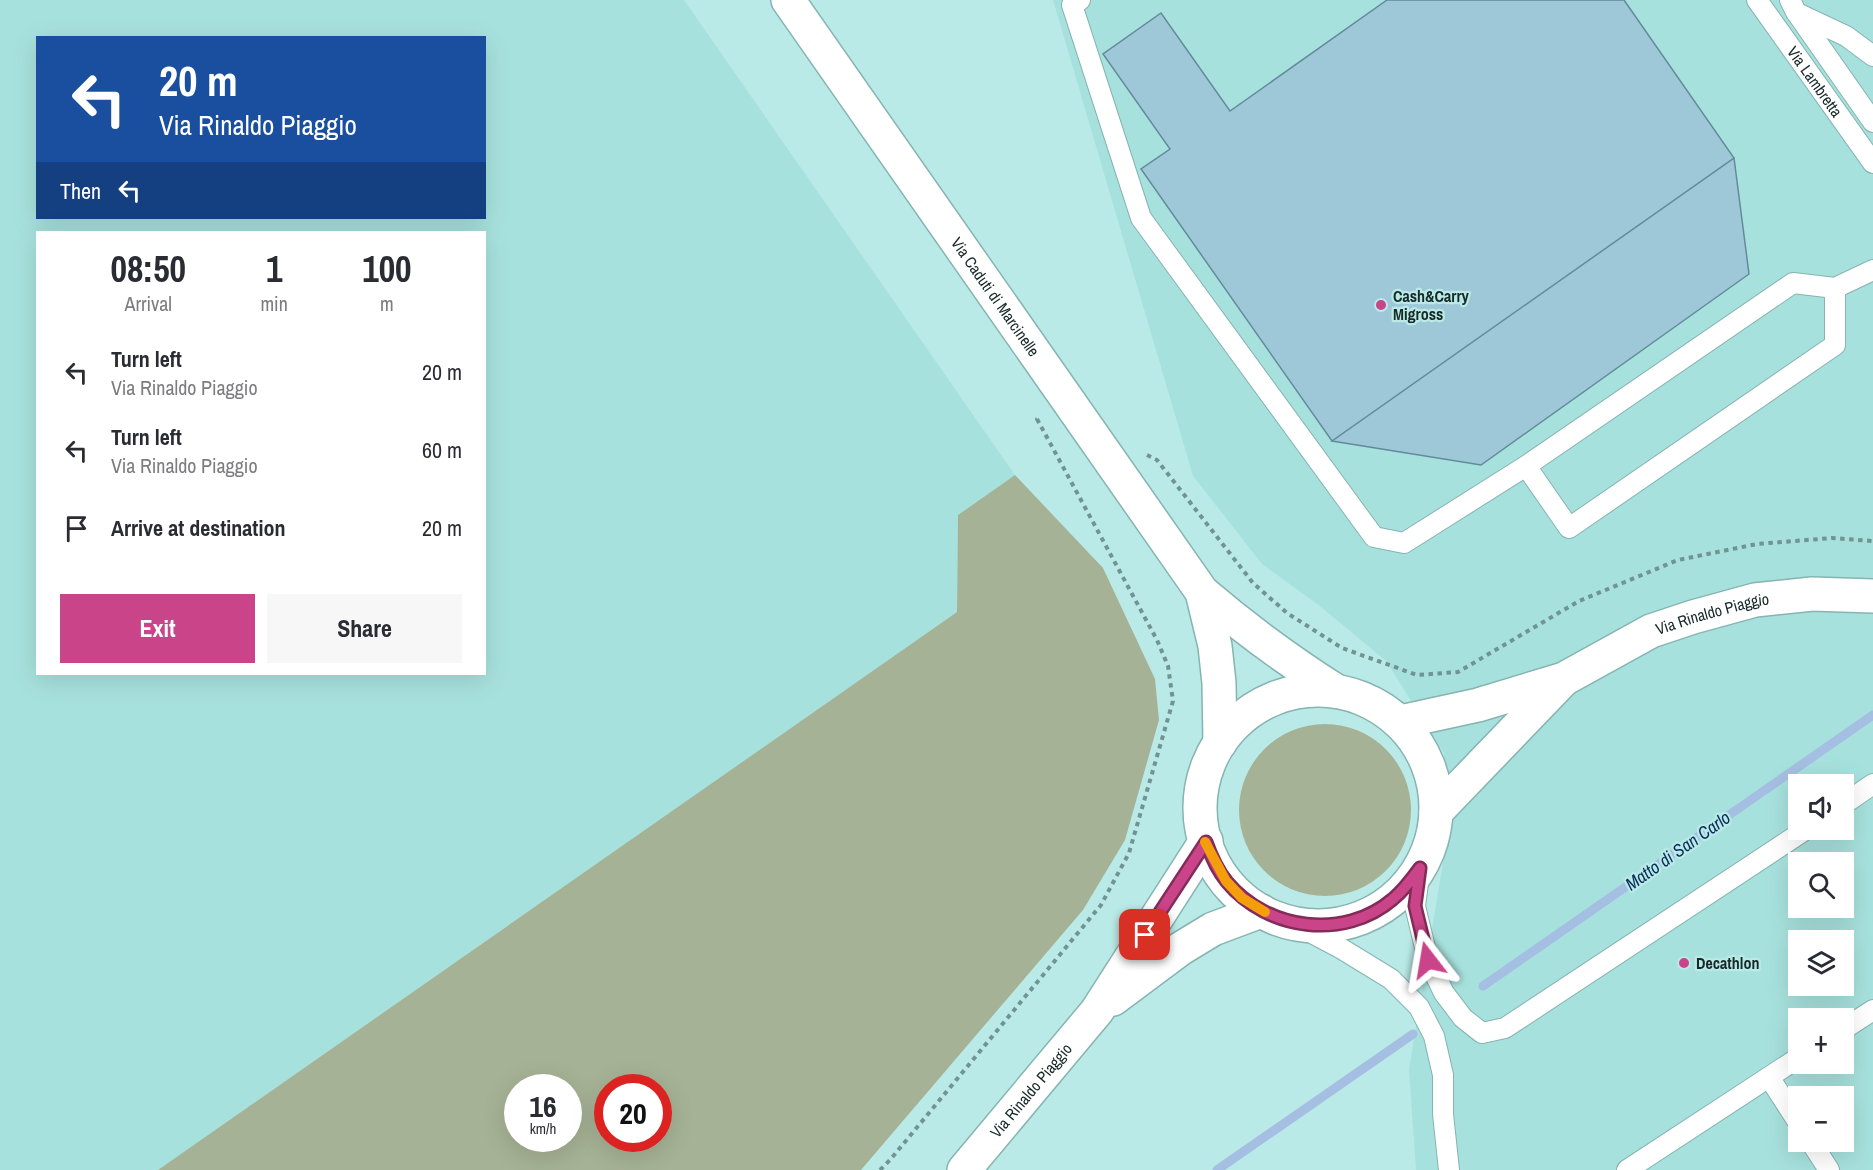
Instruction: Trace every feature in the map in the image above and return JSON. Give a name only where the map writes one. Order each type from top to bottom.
[{"type":"street","name":"Via Caduti di Marcinelle","points":[[788,0],[1202,592],[1296,666],[1336,691]]},
{"type":"street","name":"Via Caduti di Marcinelle","points":[[1202,592],[1215,646],[1220,683],[1220,743]]},
{"type":"street","name":"Via Rinaldo Piaggio","points":[[1400,722],[1478,705],[1564,679],[1651,631],[1755,600],[1812,594],[1873,596]]},
{"type":"street","name":"Via Rinaldo Piaggio","points":[[1436,812],[1564,679]]},
{"type":"street","points":[[1306,690],[1336,691],[1370,702],[1400,722],[1418,744],[1430,770],[1434,784],[1436,812],[1431,841],[1420,868],[1407,885],[1392,900],[1374,912],[1334,925],[1312,926],[1291,922],[1261,911],[1242,898],[1226,881],[1214,862],[1206,842],[1201,816],[1202,790],[1208,765],[1220,743],[1239,720],[1264,703],[1306,690]]},
{"type":"street","name":"Via Rinaldo Piaggio","points":[[963,1170],[1097,1011],[1206,842]]},
{"type":"street","name":"Via Rinaldo Piaggio","points":[[1097,1011],[1180,949],[1213,929],[1261,911]]},
{"type":"lane","points":[[1080,0],[1072,5],[1141,218],[1374,537],[1404,543],[1526,466],[1793,283],[1835,288],[1873,270]]},
{"type":"lane","name":"Via Lambretta","points":[[1757,0],[1873,163]]},
{"type":"lane","points":[[1793,6],[1846,36],[1873,56]]},
{"type":"lane","name":"Via Lambretta","points":[[1793,6],[1873,122]]},
{"type":"lane","points":[[1526,466],[1569,528],[1835,345],[1835,288]]},
{"type":"lane","points":[[1854,797],[1873,784]]},
{"type":"lane","points":[[1420,868],[1415,906],[1428,960],[1444,993],[1463,1018],[1482,1033],[1505,1028],[1789,840]]},
{"type":"lane","points":[[1291,922],[1391,979],[1419,1007],[1434,1036],[1443,1075],[1443,1114],[1449,1170]]},
{"type":"lane","points":[[1854,1022],[1873,1010]]},
{"type":"lane","points":[[1627,1170],[1788,1065]]},
{"type":"lane","points":[[1769,1077],[1788,1106]]},
{"type":"lane","points":[[1817,1152],[1829,1170]]},
{"type":"path","points":[[880,1170],[1101,905],[1129,853],[1173,701],[1168,666],[1157,640],[1037,419]]},
{"type":"path","points":[[1141,451],[1157,460],[1247,575],[1287,613],[1342,648],[1417,675],[1458,672],[1579,601],[1678,560],[1757,544],[1832,538],[1873,541]]},
{"type":"shaded area","points":[[0,0],[684,0],[1015,475],[958,515],[957,612],[158,1170],[0,1170]]},
{"type":"shaded area","points":[[1053,0],[1873,0],[1873,1170],[1416,1170],[1409,1069],[1445,850],[1444,753],[1386,661],[1321,607],[1262,564],[1193,476]]},
{"type":"green space","points":[[1015,475],[1103,568],[1155,679],[1159,720],[1125,840],[1083,910],[861,1170],[158,1170],[957,612],[958,515]]},
{"type":"green space","points":[[1325,724],[1342,725],[1358,730],[1373,738],[1386,749],[1397,762],[1405,777],[1410,793],[1410,827],[1405,843],[1397,858],[1386,871],[1373,882],[1358,890],[1342,895],[1325,896],[1308,895],[1292,890],[1277,882],[1264,871],[1253,858],[1245,843],[1240,827],[1239,810],[1240,793],[1245,777],[1253,762],[1264,749],[1277,738],[1292,730],[1308,725]]},
{"type":"building","name":"Cash&Carry Migross","points":[[1387,0],[1624,0],[1734,158],[1332,441],[1141,169],[1170,149],[1103,54],[1161,13],[1230,111]]},
{"type":"building","points":[[1734,158],[1749,274],[1481,465],[1332,441]]},
{"type":"waterway","name":"Matto di San Carlo","points":[[1483,986],[1873,715]]},
{"type":"waterway","name":"Matto di San Carlo","points":[[1217,1170],[1413,1034]]},
{"type":"slow traffic","points":[[1205,842],[1226,881],[1242,898],[1265,912]]},
{"type":"place","name":"Cash&Carry Migross","points":[[1381,305]]},
{"type":"place","name":"Decathlon","points":[[1684,963]]},
{"type":"route","points":[[1145,935],[1206,842],[1214,862],[1226,881],[1242,898],[1261,911],[1291,922],[1312,926],[1334,925],[1374,912],[1392,900],[1420,868],[1415,906],[1428,960]]}]
